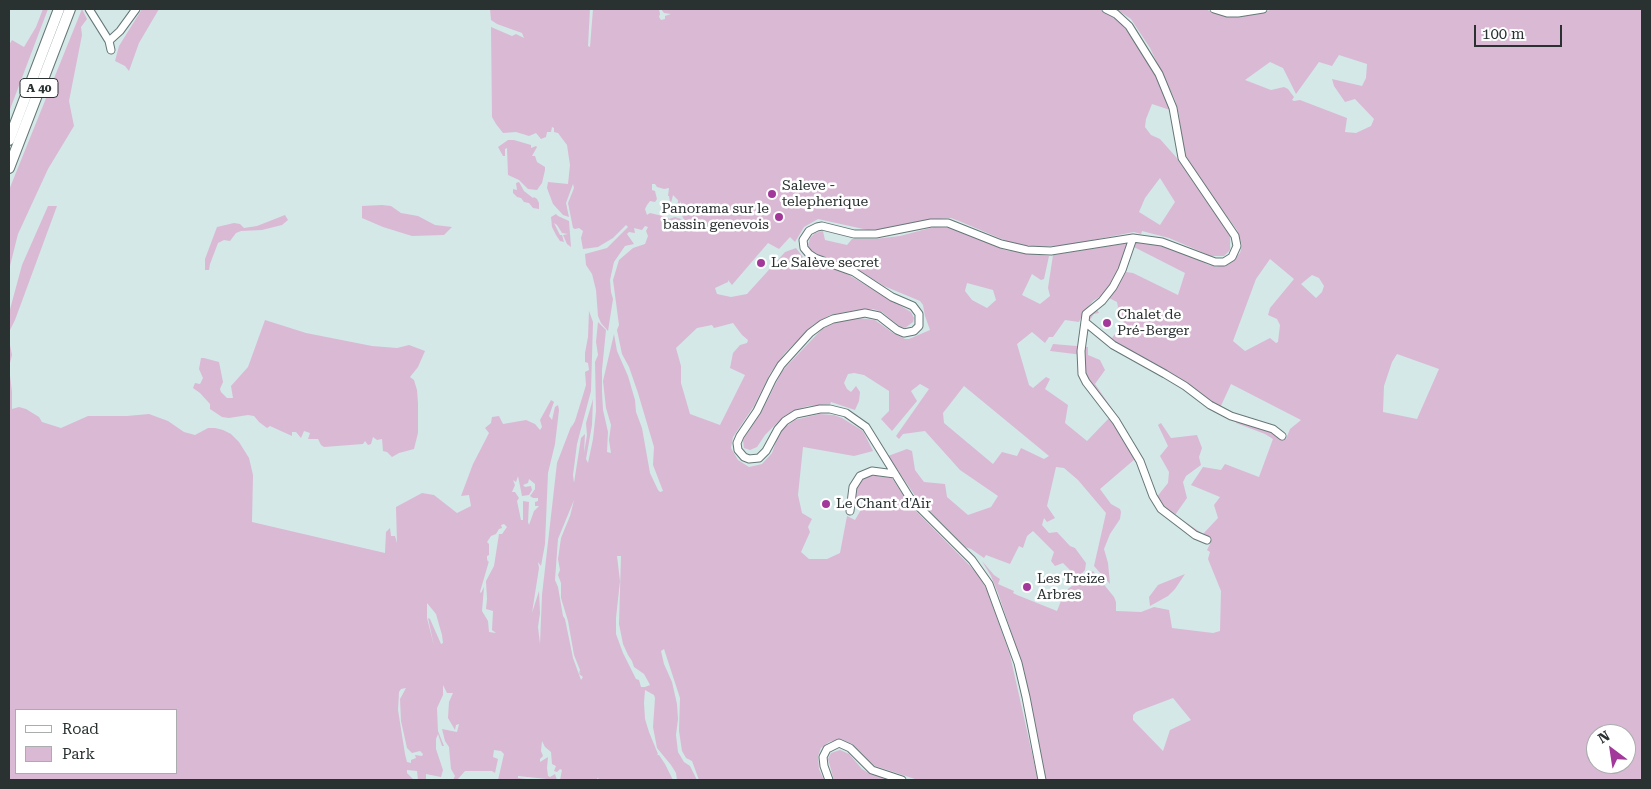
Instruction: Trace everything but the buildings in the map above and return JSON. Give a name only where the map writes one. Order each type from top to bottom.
[{"type":"highway","name":"A 40","points":[[9,140],[44,49],[57,9]]},
{"type":"highway","name":"A 40","points":[[9,168],[70,9]]},
{"type":"street","points":[[89,9],[109,42],[111,50]]},
{"type":"street","points":[[109,42],[120,31],[136,9]]},
{"type":"street","points":[[1042,780],[1018,664],[989,584],[972,560],[910,498],[872,435],[861,422],[846,413],[830,409],[809,411],[789,418],[778,429],[766,451],[759,458],[746,458],[741,455],[737,448],[738,440],[757,411],[776,373],[787,358],[819,326],[833,319],[865,313],[879,316],[904,333],[914,331],[920,324],[919,314],[913,306],[886,293],[854,272],[810,256],[803,242],[809,231],[816,227],[822,226],[851,233],[876,234],[931,223],[948,223],[1007,246],[1041,252],[1133,238],[1162,242],[1218,262],[1230,259],[1237,246],[1236,240],[1232,230],[1182,158],[1173,108],[1166,87],[1152,60],[1129,26],[1116,14],[1106,9]]},
{"type":"street","points":[[1214,9],[1238,14],[1263,9]]},
{"type":"street","points":[[1133,238],[1122,270],[1113,287],[1102,301],[1088,312],[1081,351],[1083,378],[1116,421],[1140,461],[1153,496],[1161,508],[1189,530],[1205,538]]},
{"type":"street","points":[[1085,322],[1113,345],[1172,378],[1210,405],[1232,416],[1273,429],[1282,436]]},
{"type":"street","points":[[850,511],[853,487],[860,476],[872,471],[895,474]]},
{"type":"street","points":[[829,780],[823,757],[827,749],[839,743],[850,748],[872,770],[902,780]]},
{"type":"green space","points":[[43,9],[48,9],[9,112],[9,45],[12,40],[24,47],[36,27]]},
{"type":"green space","points":[[82,9],[87,19],[81,27],[82,35],[69,101],[74,126],[48,169],[18,234],[9,270],[9,190]]},
{"type":"green space","points":[[142,9],[159,9],[139,43],[129,71],[125,66],[115,61],[119,46]]},
{"type":"green space","points":[[490,9],[590,9],[588,46],[590,47],[593,9],[659,9],[661,20],[671,14],[664,13],[661,9],[1100,9],[1121,23],[1157,77],[1170,110],[1152,104],[1145,127],[1151,135],[1160,139],[1176,157],[1230,235],[1230,250],[1224,256],[1211,256],[1169,238],[1142,231],[1141,234],[1134,232],[1067,245],[1039,247],[1011,243],[951,218],[868,230],[818,219],[804,227],[795,242],[790,237],[779,249],[768,243],[732,285],[728,280],[728,282],[715,288],[717,294],[731,297],[747,294],[785,252],[796,248],[809,265],[842,271],[911,312],[914,318],[913,322],[905,328],[899,326],[882,312],[873,309],[830,315],[813,325],[785,353],[771,372],[754,406],[733,437],[731,448],[738,460],[749,467],[762,464],[772,453],[779,433],[785,427],[795,420],[819,414],[834,415],[842,418],[863,431],[873,451],[854,456],[803,447],[798,495],[802,513],[812,519],[808,527],[810,532],[801,552],[809,559],[827,559],[840,553],[847,516],[855,520],[866,501],[854,496],[857,485],[862,479],[870,475],[892,478],[909,504],[978,574],[987,590],[1010,655],[1038,780],[918,780],[872,765],[866,761],[852,744],[841,739],[829,742],[821,748],[818,756],[819,769],[824,780],[699,780],[692,761],[686,758],[682,751],[679,731],[680,698],[664,649],[661,651],[664,664],[672,682],[677,704],[676,735],[678,752],[684,762],[690,766],[697,780],[677,780],[676,773],[671,765],[657,748],[653,727],[655,698],[654,695],[645,690],[645,719],[649,732],[657,755],[665,764],[673,780],[602,780],[597,778],[597,780],[560,780],[562,770],[554,771],[556,766],[552,764],[551,752],[542,741],[541,751],[543,756],[540,762],[548,757],[548,776],[550,777],[555,774],[557,780],[518,776],[518,778],[534,780],[498,780],[504,754],[501,751],[494,750],[493,757],[498,759],[495,773],[492,771],[465,771],[458,779],[453,780],[455,776],[451,769],[449,747],[445,741],[442,729],[457,732],[459,724],[456,725],[455,730],[448,718],[449,702],[453,693],[447,693],[443,685],[443,695],[437,708],[438,731],[444,746],[442,746],[438,734],[436,739],[436,749],[443,770],[441,777],[426,774],[426,780],[418,780],[417,771],[407,770],[407,773],[414,780],[9,780],[9,367],[12,409],[19,407],[26,409],[39,417],[42,422],[61,428],[88,416],[149,414],[168,421],[184,432],[195,435],[208,428],[223,430],[231,434],[239,442],[249,458],[253,475],[252,522],[385,553],[386,532],[390,528],[391,536],[395,536],[397,543],[396,507],[422,493],[434,495],[457,513],[471,506],[469,495],[461,496],[473,464],[489,433],[485,428],[491,423],[492,417],[499,416],[503,424],[526,420],[535,424],[540,430],[542,427],[540,420],[551,400],[554,402],[549,416],[552,420],[555,407],[558,405],[559,410],[555,444],[548,473],[545,544],[541,566],[538,562],[539,568],[532,613],[539,591],[540,613],[538,627],[540,644],[542,595],[557,463],[572,424],[571,428],[575,421],[586,385],[585,372],[589,370],[588,363],[585,362],[585,353],[589,311],[593,322],[591,391],[577,444],[573,475],[574,483],[581,438],[585,434],[584,453],[587,435],[586,423],[593,399],[592,425],[586,459],[588,463],[593,439],[596,411],[595,362],[598,355],[596,342],[598,322],[606,330],[602,392],[603,410],[608,432],[607,452],[611,453],[609,440],[611,425],[606,408],[603,381],[614,334],[617,351],[628,376],[635,400],[650,473],[658,490],[660,492],[663,491],[653,465],[654,447],[638,393],[629,367],[622,354],[617,330],[619,325],[613,280],[619,260],[633,248],[645,244],[648,236],[646,231],[648,227],[645,226],[642,230],[634,228],[635,233],[629,232],[627,234],[634,244],[625,246],[614,262],[610,280],[613,299],[608,331],[598,316],[596,290],[592,274],[586,265],[585,254],[607,248],[628,227],[626,225],[613,238],[598,247],[583,249],[581,238],[583,231],[579,228],[573,228],[568,203],[574,188],[573,184],[566,203],[569,217],[563,215],[553,204],[547,188],[548,182],[568,184],[570,165],[567,145],[558,133],[554,132],[552,127],[551,132],[547,132],[546,137],[541,139],[536,133],[529,136],[516,132],[503,133],[496,124],[492,117],[491,27],[512,36],[516,34],[524,38],[522,33],[491,20]],"holes":[[[1160,178],[1175,202],[1160,225],[1139,212],[1145,198]],[[652,184],[664,189],[669,188],[668,196],[670,202],[664,207],[665,211],[671,203],[673,195],[678,200],[677,211],[681,201],[681,204],[694,210],[693,216],[681,213],[684,220],[675,217],[669,219],[650,213],[647,215],[645,209],[647,205],[650,201],[655,202],[657,199],[655,191],[652,190]],[[733,323],[748,340],[747,343],[740,345],[733,353],[730,368],[745,375],[720,425],[690,414],[681,383],[681,366],[676,348],[697,328],[712,325],[714,328]],[[518,476],[522,496],[529,495],[532,490],[531,486],[525,487],[523,485],[528,483],[529,479],[535,484],[535,489],[530,496],[538,498],[535,506],[539,506],[534,511],[529,525],[529,502],[523,501],[523,520],[521,520],[517,501],[519,498],[515,492],[512,492],[515,485],[513,480],[516,482]],[[574,500],[561,538],[558,559],[560,570],[558,575],[561,583],[561,598],[568,621],[574,655],[580,670],[579,673],[581,672],[579,674],[583,677],[581,680],[573,658],[555,580],[558,539]],[[504,524],[507,527],[502,534],[499,534],[494,566],[486,581],[486,609],[493,611],[492,630],[496,633],[489,632],[488,621],[482,611],[484,587],[480,592],[489,561],[487,559],[489,555],[489,544],[487,542],[491,536],[502,528],[501,525]],[[617,556],[621,556],[619,624],[623,644],[634,667],[644,674],[650,685],[645,687],[641,687],[639,680],[636,679],[616,634],[620,581]],[[427,603],[436,614],[443,643],[441,644],[428,618],[434,646],[427,618]],[[406,688],[400,699],[401,721],[407,748],[412,753],[420,751],[423,754],[422,756],[415,755],[416,758],[411,760],[411,763],[407,762],[405,754],[398,710],[399,692],[401,689]]]},
{"type":"green space","points":[[1116,9],[1205,9],[1217,14],[1238,17],[1258,14],[1273,9],[1642,9],[1642,780],[1046,780],[1024,670],[998,593],[982,561],[1000,579],[998,584],[1014,591],[1013,593],[1017,595],[1057,611],[1065,591],[1093,571],[1114,597],[1116,611],[1141,612],[1154,607],[1169,610],[1172,628],[1213,633],[1220,631],[1221,591],[1208,559],[1210,552],[1207,550],[1211,542],[1175,518],[1156,498],[1168,483],[1169,472],[1160,456],[1168,446],[1158,425],[1161,423],[1171,438],[1197,435],[1202,448],[1199,457],[1201,465],[1186,476],[1183,482],[1187,498],[1175,515],[1203,534],[1218,518],[1214,505],[1220,497],[1191,485],[1203,467],[1221,470],[1225,464],[1259,477],[1273,439],[1236,423],[1237,421],[1286,439],[1290,429],[1301,420],[1231,384],[1220,408],[1115,344],[1087,321],[1089,314],[1096,308],[1099,313],[1094,314],[1089,321],[1112,338],[1124,322],[1115,313],[1118,307],[1117,302],[1109,298],[1126,272],[1133,273],[1178,295],[1185,273],[1132,246],[1134,241],[1152,243],[1174,249],[1216,267],[1231,262],[1240,253],[1242,245],[1237,230],[1206,188],[1184,153],[1175,100],[1150,48],[1131,19]],"holes":[[[1339,55],[1367,64],[1366,78],[1362,86],[1332,79],[1334,86],[1345,102],[1355,99],[1374,119],[1371,126],[1356,133],[1345,132],[1347,118],[1300,100],[1294,101],[1292,100],[1294,97],[1284,87],[1271,90],[1245,80],[1270,62],[1283,68],[1296,94],[1319,62],[1332,66]],[[1270,259],[1294,279],[1270,308],[1268,315],[1277,319],[1280,325],[1278,342],[1276,343],[1270,338],[1245,351],[1233,341],[1256,279]],[[1312,275],[1319,278],[1324,286],[1322,292],[1316,298],[1301,284]],[[1397,354],[1439,369],[1417,419],[1383,412],[1384,386],[1392,362]],[[1173,698],[1191,720],[1170,730],[1163,751],[1133,720],[1133,715],[1136,712]]]},
{"type":"green space","points":[[508,140],[531,145],[531,148],[537,147],[532,156],[535,156],[537,162],[545,167],[545,170],[542,183],[537,190],[528,189],[519,180],[508,175],[507,148],[505,149],[505,156],[503,156],[498,147]]},
{"type":"green space","points":[[519,182],[524,191],[537,199],[539,209],[533,208],[529,203],[524,202],[513,193],[513,189],[517,190],[516,183]]},
{"type":"green space","points":[[48,206],[57,206],[9,332],[9,313],[22,265]]},
{"type":"green space","points":[[362,206],[391,206],[401,213],[418,216],[435,225],[452,227],[444,235],[412,236],[362,218]]},
{"type":"green space","points":[[556,214],[569,221],[571,247],[567,244],[563,235],[568,234],[562,233],[554,223],[564,242],[560,241],[552,227],[551,217]]},
{"type":"green space","points":[[285,215],[288,220],[282,225],[262,230],[241,231],[236,233],[230,241],[224,240],[218,243],[209,270],[205,270],[205,259],[217,227],[234,223],[240,224],[244,228],[257,226]]},
{"type":"green space","points":[[934,227],[951,228],[1005,250],[1049,256],[1044,279],[1041,280],[1032,274],[1022,295],[1040,304],[1050,296],[1048,288],[1053,255],[1129,243],[1115,279],[1104,294],[1093,301],[1083,313],[1079,322],[1065,320],[1053,337],[1049,337],[1045,343],[1032,332],[1017,344],[1029,385],[1033,388],[1046,377],[1050,379],[1045,389],[1068,405],[1065,423],[1087,441],[1110,417],[1135,459],[1100,489],[1111,504],[1120,509],[1121,512],[1120,519],[1110,534],[1104,549],[1108,563],[1110,584],[1094,566],[1106,513],[1078,480],[1064,468],[1056,467],[1047,506],[1055,518],[1047,522],[1044,518],[1042,525],[1049,533],[1057,532],[1070,546],[1075,548],[1086,563],[1085,570],[1078,578],[1063,563],[1055,566],[1051,561],[1054,552],[1033,531],[1027,536],[1023,548],[1019,546],[1010,564],[986,555],[984,558],[965,547],[918,500],[888,456],[907,449],[912,451],[915,470],[924,482],[945,484],[947,497],[968,515],[991,507],[998,496],[960,470],[925,431],[903,434],[899,439],[896,436],[929,389],[920,384],[911,391],[917,401],[892,431],[881,419],[889,411],[889,391],[864,375],[854,373],[848,374],[844,383],[851,392],[856,386],[860,392],[855,410],[831,402],[830,404],[808,406],[795,410],[783,417],[765,435],[757,447],[750,450],[744,448],[743,440],[762,411],[782,371],[822,329],[839,321],[858,318],[875,320],[905,339],[930,330],[923,305],[920,301],[884,286],[852,266],[813,253],[808,245],[810,238],[815,233],[823,231],[825,240],[847,245],[852,239],[900,236]],"holes":[[[967,283],[993,290],[996,300],[987,308],[972,300],[965,291]],[[964,386],[1049,456],[1044,459],[1021,448],[1017,456],[1002,452],[993,464],[944,423],[943,413]]]},
{"type":"green space","points":[[265,320],[306,333],[372,346],[397,348],[409,345],[425,351],[418,367],[410,377],[414,380],[418,403],[418,433],[414,449],[392,457],[383,451],[382,439],[377,440],[373,437],[371,444],[368,445],[365,441],[363,444],[324,447],[318,439],[308,439],[310,433],[304,431],[301,438],[296,432],[292,432],[292,436],[270,426],[267,428],[254,416],[222,417],[210,409],[210,404],[193,388],[195,383],[200,384],[203,378],[199,369],[201,358],[219,362],[223,382],[220,389],[221,392],[227,398],[233,398],[231,386],[248,367]]},
{"type":"green space","points":[[1053,344],[1088,347],[1088,355],[1100,360],[1105,370],[1095,384],[1124,426],[1122,428],[1086,378],[1083,355],[1050,351]]},
{"type":"green space","points":[[10,345],[12,355],[9,367]]},
{"type":"green space","points":[[1185,574],[1168,596],[1150,606],[1149,597],[1158,585]]},
{"type":"green space","points":[[840,750],[849,754],[862,769],[888,780],[834,780],[828,759],[831,753]]},
{"type":"place","name":"Saleve - telepherique","points":[[772,194]]},
{"type":"place","name":"Panorama sur le bassin genevois","points":[[779,217]]},
{"type":"place","name":"Le Salève secret","points":[[761,263]]},
{"type":"place","name":"Chalet de Pré-Berger","points":[[1107,323]]},
{"type":"place","name":"Le Chant d'Air","points":[[826,504]]},
{"type":"place","name":"Les Treize Arbres","points":[[1027,587]]}]
